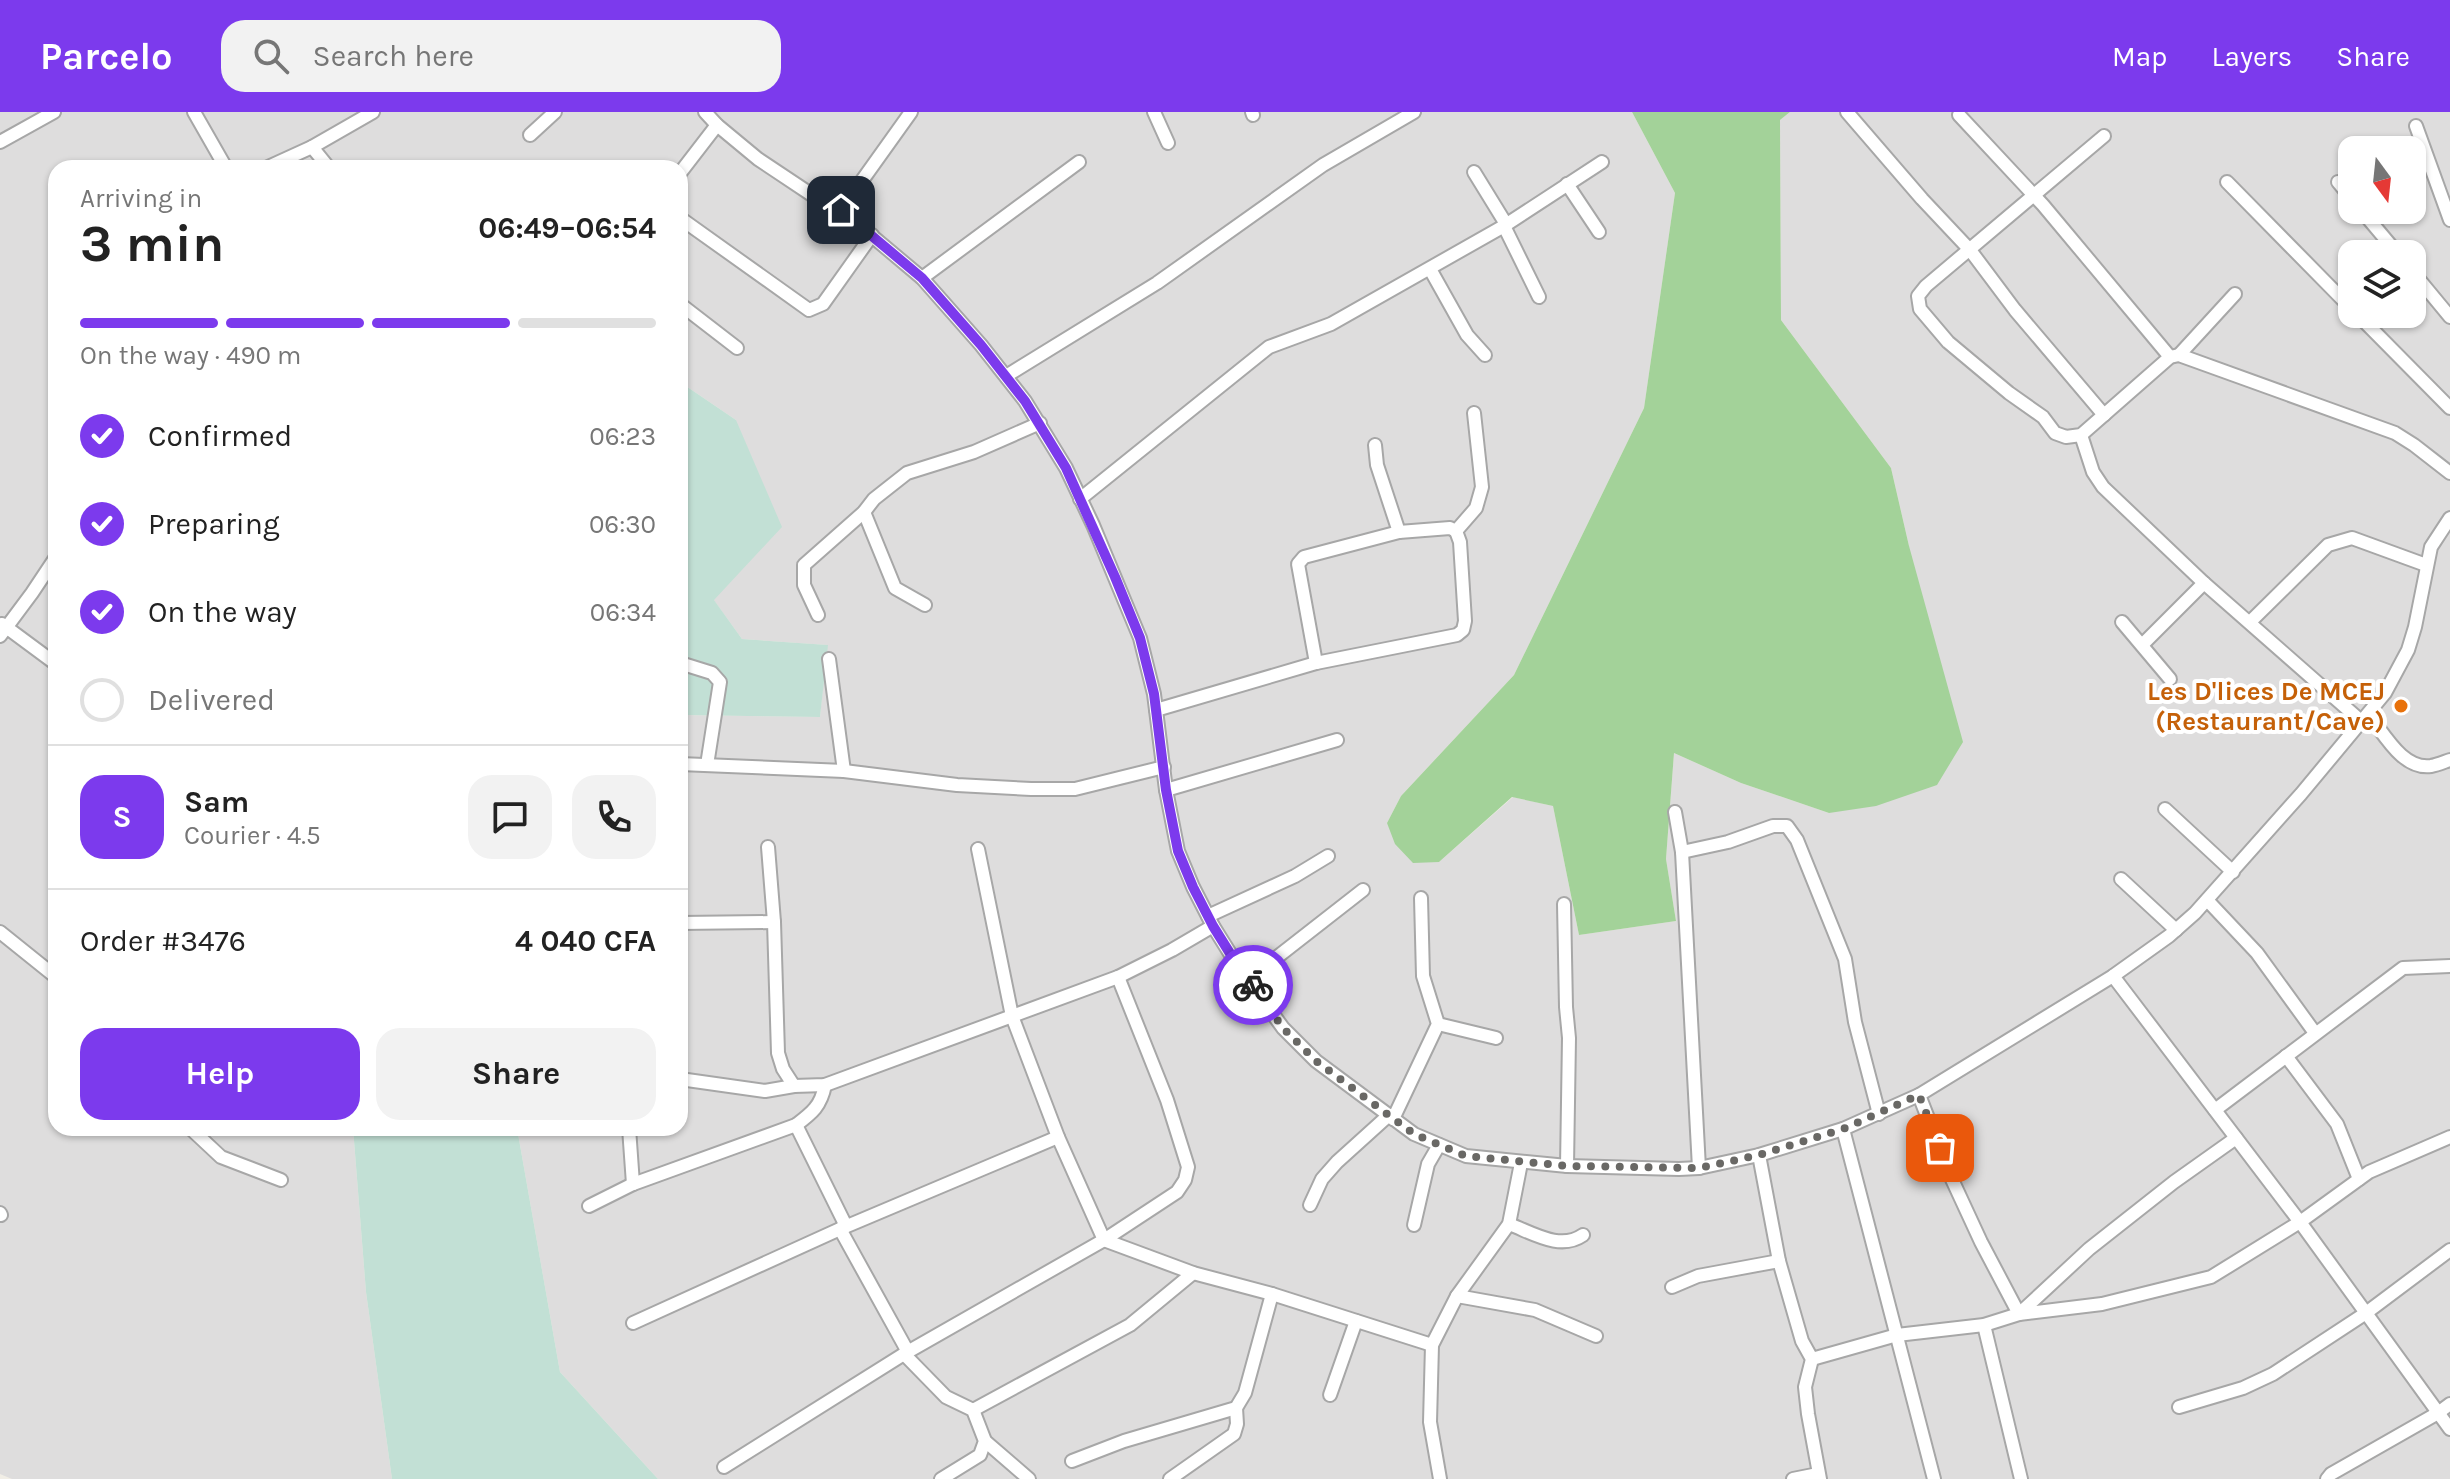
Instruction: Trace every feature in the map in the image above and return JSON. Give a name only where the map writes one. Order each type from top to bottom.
[{"type":"street","points":[[0,142],[54,112]]},
{"type":"street","points":[[194,112],[221,160]]},
{"type":"street","points":[[284,160],[373,112]]},
{"type":"street","points":[[530,135],[555,112]]},
{"type":"street","points":[[705,112],[758,159],[812,195],[841,210],[922,278],[1006,376],[1040,423],[1080,499],[1140,638],[1154,694],[1166,790],[1178,851],[1210,921],[1283,1028],[1316,1061],[1414,1134],[1466,1156],[1567,1166],[1699,1168],[1759,1155],[1843,1129],[1919,1095],[2113,976],[2176,930],[2207,900],[2385,693],[2408,650],[2431,547],[2450,518]]},
{"type":"street","points":[[841,210],[911,112]]},
{"type":"street","points":[[1154,112],[1168,143]]},
{"type":"street","points":[[1006,376],[1157,283],[1323,165],[1414,112]]},
{"type":"street","points":[[1847,112],[1970,250],[2015,310],[2104,415]]},
{"type":"street","points":[[1959,115],[2035,196],[2174,356],[2395,433],[2450,473]]},
{"type":"street","points":[[688,163],[717,125]]},
{"type":"street","points":[[2416,126],[2450,220]]},
{"type":"street","points":[[2104,136],[1926,286],[1918,296],[1920,309],[1948,342],[2043,417],[2055,433],[2066,437],[2081,435],[2174,356],[2235,294]]},
{"type":"street","points":[[312,147],[323,160]]},
{"type":"street","points":[[922,278],[1079,162]]},
{"type":"street","points":[[1080,499],[1269,347],[1331,324],[1430,269],[1602,162]]},
{"type":"street","points":[[1474,172],[1505,225],[1539,297]]},
{"type":"street","points":[[2227,182],[2338,295]]},
{"type":"street","points":[[1567,184],[1599,232]]},
{"type":"street","points":[[688,224],[809,310],[823,304],[872,235]]},
{"type":"street","points":[[2373,224],[2386,240]]},
{"type":"street","points":[[1430,269],[1467,335],[1485,355]]},
{"type":"street","points":[[2426,288],[2450,317]]},
{"type":"street","points":[[688,310],[737,348]]},
{"type":"street","points":[[2371,328],[2450,408]]},
{"type":"street","points":[[1456,531],[1476,508],[1482,487],[1474,413]]},
{"type":"street","points":[[818,615],[804,585],[804,565],[864,512],[874,499],[907,473],[974,452],[1040,423]]},
{"type":"street","points":[[2081,435],[2093,472],[2103,487],[2204,583],[2365,717],[2405,759],[2430,767],[2450,760]]},
{"type":"street","points":[[1375,445],[1377,465],[1399,532]]},
{"type":"street","points":[[864,512],[895,588],[925,605]]},
{"type":"street","points":[[1156,710],[1316,663],[1457,635],[1463,630],[1465,621],[1460,542],[1456,531],[1450,528],[1399,532],[1304,557],[1298,564],[1316,663]]},
{"type":"street","points":[[2250,622],[2328,545],[2340,540],[2352,538],[2426,565]]},
{"type":"street","points":[[48,568],[2,629],[48,659]]},
{"type":"street","points":[[2143,644],[2204,583]]},
{"type":"street","points":[[2122,622],[2170,679]]},
{"type":"street","points":[[829,659],[844,771]]},
{"type":"street","points":[[688,666],[712,673],[720,682],[707,765]]},
{"type":"street","points":[[1166,790],[1337,740]]},
{"type":"street","points":[[688,764],[844,771],[957,785],[1075,789],[1164,767]]},
{"type":"street","points":[[2165,809],[2233,872]]},
{"type":"street","points":[[1675,812],[1682,852],[1699,1168]]},
{"type":"street","points":[[1682,852],[1728,842],[1773,826],[1787,826],[1797,840],[1845,959],[1855,1022],[1879,1114]]},
{"type":"street","points":[[768,847],[778,1053],[783,1069],[794,1086]]},
{"type":"street","points":[[978,849],[1012,1016],[1058,1137],[1104,1240],[1193,1273],[1272,1294],[1432,1345]]},
{"type":"street","points":[[688,1080],[765,1091],[825,1085],[1118,977],[1172,950],[1210,921],[1328,856]]},
{"type":"street","points":[[2121,879],[2176,930]]},
{"type":"street","points":[[1249,979],[1363,890]]},
{"type":"street","points":[[1310,1205],[1322,1179],[1337,1162],[1391,1117],[1438,1024],[1423,976],[1421,898]]},
{"type":"street","points":[[2207,900],[2257,953],[2315,1033]]},
{"type":"street","points":[[1564,904],[1569,1038],[1567,1166]]},
{"type":"street","points":[[688,923],[774,922]]},
{"type":"street","points":[[0,932],[48,971]]},
{"type":"street","points":[[2215,1110],[2403,968],[2450,966]]},
{"type":"street","points":[[2113,976],[2300,1222],[2450,1429]]},
{"type":"street","points":[[724,1467],[906,1353],[1104,1240],[1177,1192],[1185,1180],[1188,1167],[1167,1100],[1118,977]]},
{"type":"street","points":[[1438,1024],[1496,1038]]},
{"type":"street","points":[[2286,1056],[2337,1124],[2359,1179]]},
{"type":"street","points":[[589,1206],[633,1184],[796,1125],[811,1114],[823,1099],[825,1085]]},
{"type":"street","points":[[1919,1095],[1950,1175],[2019,1314]]},
{"type":"street","points":[[796,1125],[843,1228],[906,1353],[946,1397],[973,1410],[985,1441],[1029,1479]]},
{"type":"street","points":[[1843,1129],[1934,1479]]},
{"type":"street","points":[[199,1136],[221,1157],[281,1180]]},
{"type":"street","points":[[630,1136],[633,1184]]},
{"type":"street","points":[[633,1323],[843,1228],[1058,1137]]},
{"type":"street","points":[[1812,1359],[1897,1335],[1984,1325],[2019,1314],[2102,1304],[2211,1277],[2300,1222],[2369,1172],[2450,1137]]},
{"type":"street","points":[[2019,1314],[2089,1249],[2236,1138]]},
{"type":"street","points":[[1414,1225],[1428,1164],[1439,1145]]},
{"type":"street","points":[[1759,1155],[1779,1261],[1802,1341],[1812,1359],[1805,1387],[1819,1476],[1793,1479]]},
{"type":"street","points":[[1440,1479],[1430,1422],[1432,1345],[1457,1296],[1509,1224],[1521,1163]]},
{"type":"street","points":[[1509,1224],[1560,1243],[1583,1235]]},
{"type":"street","points":[[2179,1407],[2243,1388],[2273,1374],[2366,1313],[2450,1250]]},
{"type":"street","points":[[1672,1287],[1698,1276],[1779,1261]]},
{"type":"street","points":[[973,1410],[1130,1325],[1193,1273]]},
{"type":"street","points":[[1170,1479],[1234,1434],[1236,1408],[1245,1393],[1272,1294]]},
{"type":"street","points":[[1457,1296],[1535,1310],[1596,1336]]},
{"type":"street","points":[[1330,1395],[1356,1321]]},
{"type":"street","points":[[1984,1325],[2021,1479]]},
{"type":"street","points":[[2327,1479],[2450,1404]]},
{"type":"street","points":[[1072,1461],[1124,1441],[1236,1408]]},
{"type":"street","points":[[941,1479],[980,1455],[985,1441]]},
{"type":"shaded area","points":[[0,112],[1632,112],[1675,193],[1644,408],[1514,675],[1401,796],[1387,823],[1439,862],[1513,797],[1553,806],[1579,935],[1676,921],[1666,859],[1674,753],[1741,783],[1829,813],[1909,546],[1891,468],[1781,320],[1780,120],[1790,112],[2450,112],[2450,1479],[658,1479],[560,1372],[518,1136],[688,1136],[688,715],[820,717],[827,645],[742,639],[713,599],[736,420],[688,387],[688,160],[48,160],[48,1136],[354,1136],[366,1292],[392,1479],[12,1479],[0,1474]]},
{"type":"shaded area","points":[[688,387],[736,420],[782,527],[714,600],[742,639],[828,645],[820,717],[688,715]]},
{"type":"shaded area","points":[[354,1136],[518,1136],[560,1372],[658,1479],[392,1479],[366,1292]]},
{"type":"green space","points":[[1632,112],[1790,112],[1780,120],[1781,320],[1891,468],[1909,546],[1963,742],[1937,785],[1876,806],[1829,813],[1741,783],[1674,753],[1666,859],[1676,921],[1579,935],[1553,806],[1512,797],[1439,862],[1413,863],[1395,844],[1387,823],[1401,796],[1514,675],[1644,408],[1675,193]]},
{"type":"way so far","points":[[1253,985],[1283,1028],[1316,1061],[1414,1134],[1466,1156],[1567,1166],[1699,1168],[1759,1155],[1843,1129],[1919,1095],[1940,1148]]},
{"type":"place","name":"Les D'lices De MCEJ (Restaurant/Cave)","points":[[2401,706]]},
{"type":"route","points":[[841,210],[922,278],[981,345],[1025,401],[1066,468],[1140,638],[1154,694],[1166,790],[1178,851],[1213,926],[1253,985]]}]
